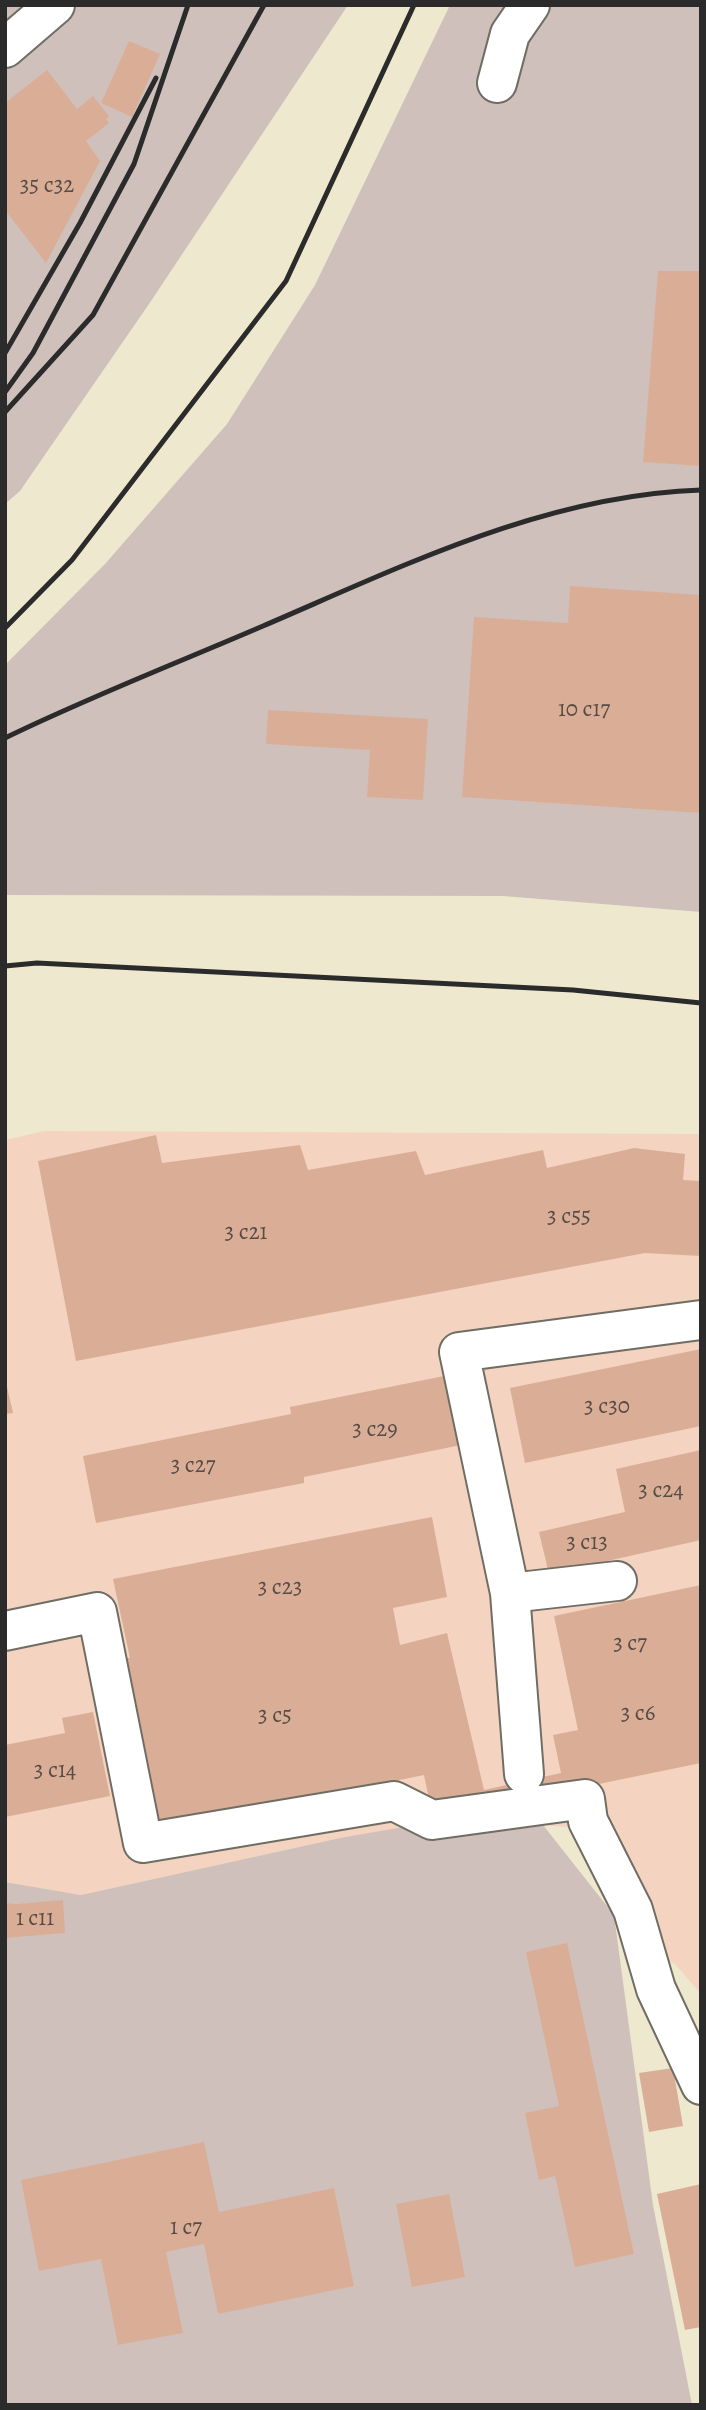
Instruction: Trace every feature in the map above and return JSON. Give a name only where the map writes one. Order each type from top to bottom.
[{"type":"lane","points":[[5,48],[55,5]]},
{"type":"lane","points":[[497,83],[510,34],[530,5]]},
{"type":"lane","points":[[524,1773],[510,1593],[459,1352],[701,1320]]},
{"type":"lane","points":[[510,1593],[617,1581]]},
{"type":"lane","points":[[5,1631],[97,1612],[143,1843],[394,1801],[432,1821],[584,1799],[588,1821],[633,1910],[656,1989],[701,2085]]},
{"type":"shaded area","points":[[5,5],[348,5],[149,304],[20,491],[5,504]]},
{"type":"shaded area","points":[[450,5],[701,5],[701,912],[503,896],[5,895],[5,665],[105,564],[227,424],[315,285]]},
{"type":"shaded area","points":[[45,1131],[701,1134],[701,1994],[675,1964],[652,1954],[607,1831],[543,1825],[340,1838],[81,1895],[5,1882],[5,1140]]},
{"type":"shaded area","points":[[421,1824],[543,1825],[614,1915],[653,2205],[692,2405],[5,2405],[5,1882],[81,1895],[340,1838]]},
{"type":"building","points":[[129,41],[160,54],[132,117],[101,103]]},
{"type":"building","points":[[47,70],[77,109],[93,96],[109,116],[106,119],[109,123],[86,141],[100,161],[46,263],[5,210],[5,103]]},
{"type":"building","points":[[658,271],[701,271],[701,466],[643,462]]},
{"type":"building","points":[[570,586],[701,595],[701,813],[462,797],[474,617],[568,623]]},
{"type":"building","points":[[268,710],[428,719],[423,800],[367,797],[370,750],[266,744]]},
{"type":"building","points":[[156,1135],[162,1163],[300,1145],[308,1170],[416,1151],[425,1175],[543,1150],[547,1168],[634,1148],[685,1154],[683,1180],[701,1181],[701,1256],[645,1253],[76,1361],[38,1161]]},
{"type":"building","points":[[701,1349],[701,1426],[525,1463],[510,1388]]},
{"type":"building","points":[[444,1376],[461,1445],[304,1477],[304,1483],[96,1523],[83,1456],[291,1414],[290,1407]]},
{"type":"building","points":[[5,1378],[13,1413],[5,1414]]},
{"type":"building","points":[[701,1450],[701,1540],[549,1574],[539,1532],[625,1512],[616,1469]]},
{"type":"building","points":[[432,1517],[447,1597],[393,1608],[400,1645],[447,1633],[484,1790],[561,1773],[553,1735],[578,1730],[554,1616],[701,1585],[701,1763],[433,1818],[424,1775],[160,1829],[125,1658],[130,1658],[113,1579]]},
{"type":"building","points":[[93,1712],[110,1796],[5,1817],[5,1745],[65,1733],[62,1718]]},
{"type":"building","points":[[63,1900],[65,1933],[5,1938],[5,1903]]},
{"type":"building","points":[[567,1943],[634,2254],[575,2267],[555,2176],[539,2180],[525,2113],[559,2106],[526,1952]]},
{"type":"building","points":[[673,2068],[683,2126],[649,2132],[639,2073]]},
{"type":"building","points":[[204,2142],[219,2212],[334,2188],[354,2286],[218,2314],[204,2244],[166,2252],[183,2333],[118,2345],[101,2259],[39,2271],[21,2180]]},
{"type":"building","points":[[701,2184],[701,2327],[685,2330],[657,2194]]},
{"type":"building","points":[[449,2194],[465,2277],[412,2287],[396,2204]]},
{"type":"railway","points":[[5,392],[33,353],[134,164],[188,5]]},
{"type":"railway","points":[[5,412],[93,315],[264,5]]},
{"type":"railway","points":[[5,628],[72,560],[286,281],[414,5]]},
{"type":"railway","points":[[5,353],[80,223],[156,78]]},
{"type":"railway","points":[[5,738],[101,694],[476,537],[587,505],[643,495],[701,490]]},
{"type":"railway","points":[[5,966],[37,963],[573,990],[701,1003]]}]
